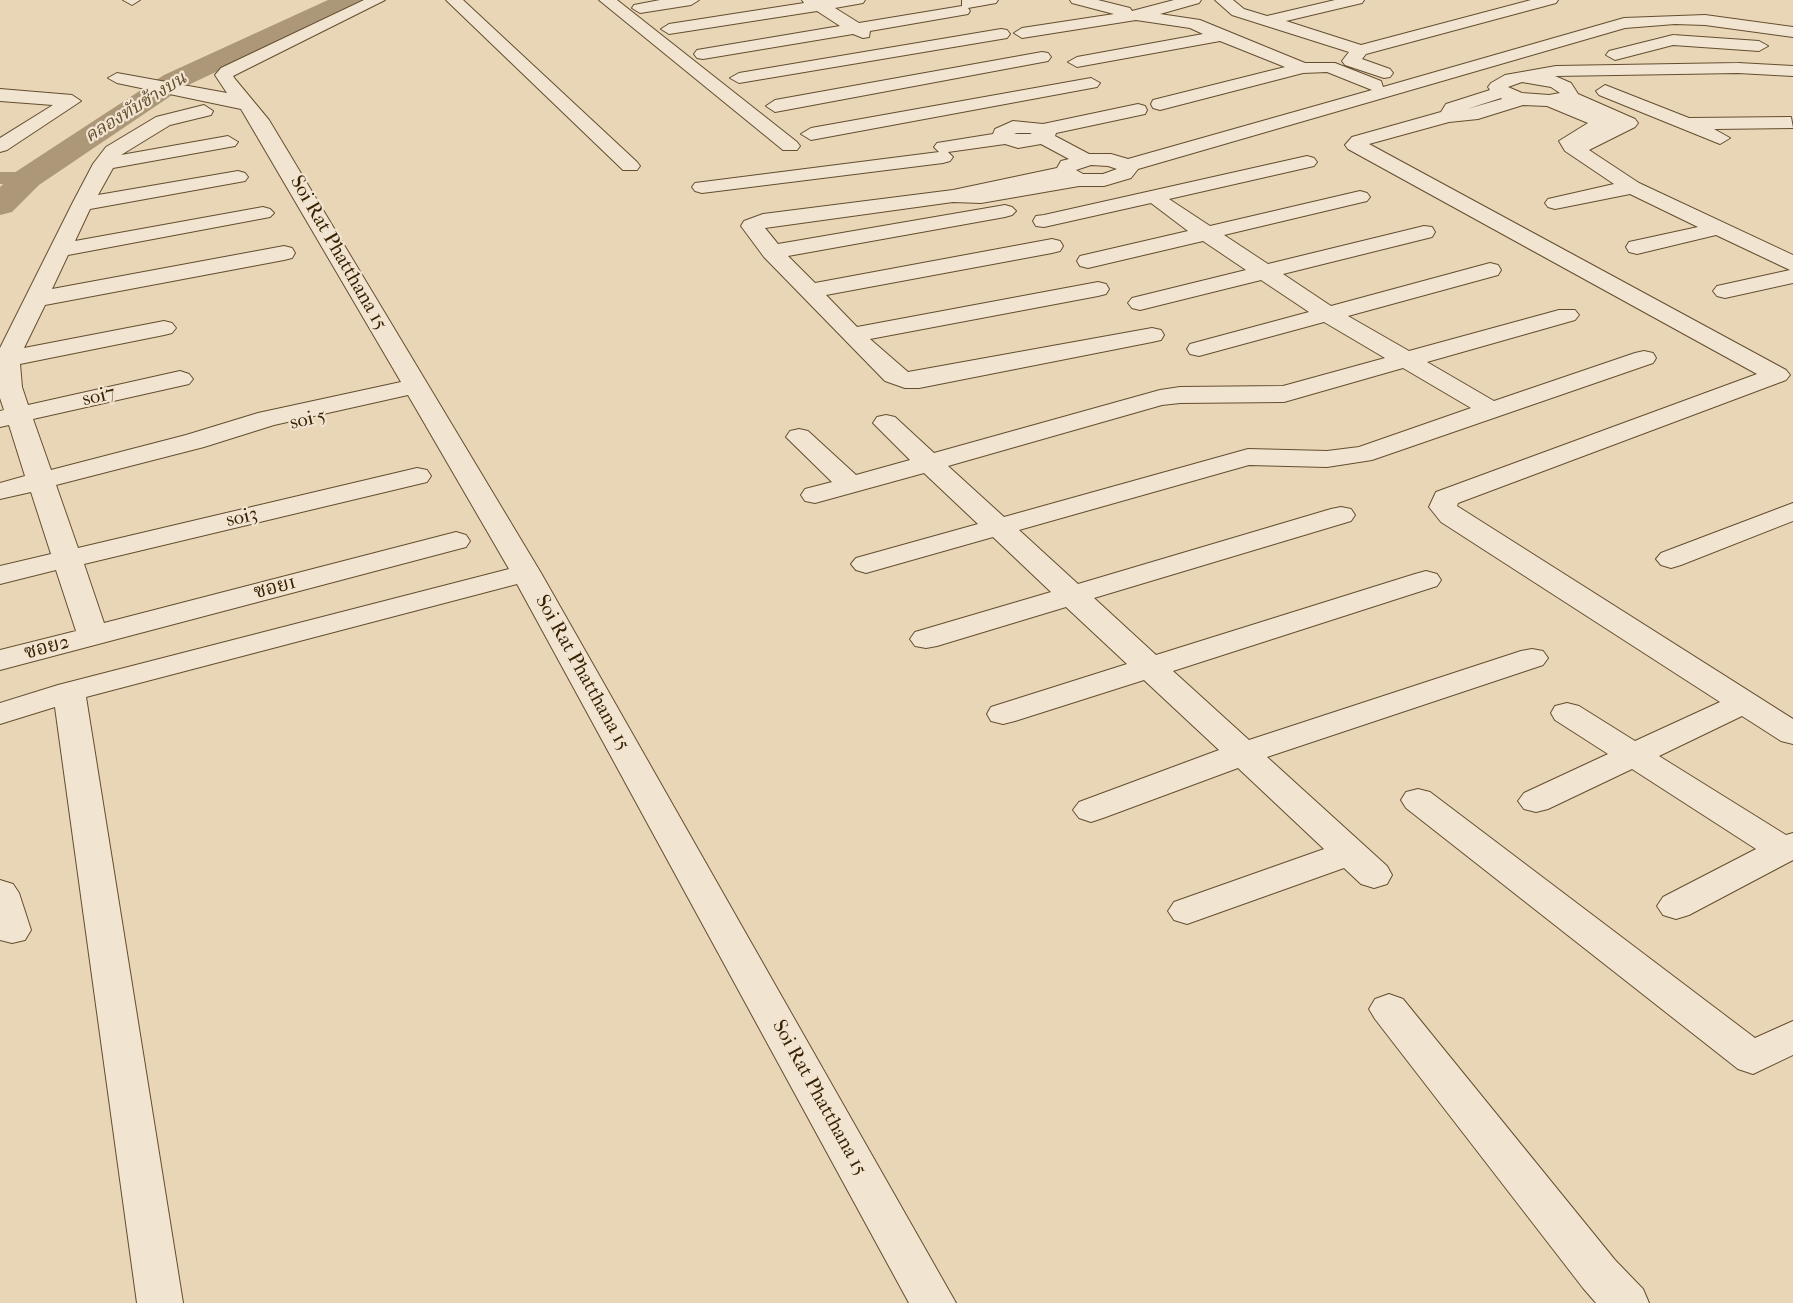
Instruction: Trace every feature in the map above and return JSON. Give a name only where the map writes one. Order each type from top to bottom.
[{"type":"street","name":"Soi Rat Phatthana 15","points":[[377,0],[227,72],[224,75],[226,81],[248,105],[301,188],[526,573],[933,1303]]},
{"type":"street","points":[[454,0],[630,166]]},
{"type":"street","points":[[607,0],[790,146]]},
{"type":"street","points":[[640,8],[670,1],[691,0]]},
{"type":"street","points":[[669,29],[814,3],[858,0]]},
{"type":"street","points":[[703,54],[855,28],[990,0]]},
{"type":"street","points":[[1078,0],[1136,14],[1194,24],[1303,68]]},
{"type":"street","points":[[1022,33],[1136,14],[1193,0]]},
{"type":"street","points":[[1223,0],[1238,12],[1355,56],[1388,84]]},
{"type":"street","points":[[1266,21],[1356,0]]},
{"type":"street","points":[[1329,67],[1355,56],[1550,0]]},
{"type":"street","points":[[814,3],[980,107],[982,113],[1024,134],[1075,169],[1155,199]]},
{"type":"street","points":[[1152,335],[919,380],[905,380],[894,376],[852,335],[772,252],[753,224],[856,207],[953,196],[981,196],[1075,169],[1121,167],[1388,84],[1628,15],[1693,14],[1793,26]]},
{"type":"street","points":[[1160,104],[1303,68],[1329,67],[1388,84],[1624,23],[1705,20],[1793,32]]},
{"type":"street","points":[[739,78],[1001,34]]},
{"type":"street","points":[[1077,62],[1222,36]]},
{"type":"street","points":[[1615,55],[1672,40],[1793,49]]},
{"type":"street","points":[[775,106],[1042,57]]},
{"type":"street","points":[[1522,99],[1502,92],[1497,87],[1500,83],[1545,72],[1565,70],[1738,68],[1793,72]]},
{"type":"street","points":[[763,74],[805,100]]},
{"type":"street","points":[[117,78],[196,101],[248,105]]},
{"type":"street","points":[[1526,78],[1556,82],[1569,92],[1522,99],[1471,115],[1448,116],[1359,141],[1355,145],[1785,379]]},
{"type":"street","points":[[812,134],[980,107],[1091,83]]},
{"type":"street","points":[[1448,116],[1453,108],[1502,92]]},
{"type":"street","points":[[1565,92],[1687,123],[1720,138]]},
{"type":"street","points":[[1565,92],[1628,122],[1584,146],[1572,147],[1632,186],[1793,264]]},
{"type":"street","points":[[0,95],[72,101],[0,146]]},
{"type":"street","points":[[10,116],[40,98]]},
{"type":"street","points":[[93,635],[41,482],[9,417],[7,359],[82,204],[113,151],[196,101]]},
{"type":"street","points":[[702,186],[824,171],[944,152],[1138,110]]},
{"type":"street","points":[[1687,123],[1792,124]]},
{"type":"street","points":[[104,164],[228,142]]},
{"type":"street","points":[[1044,221],[1155,199],[1307,162]]},
{"type":"street","points":[[1104,180],[1121,167]]},
{"type":"street","points":[[1121,167],[1155,199],[1329,315],[1494,411]]},
{"type":"street","points":[[824,171],[856,207]]},
{"type":"street","points":[[82,204],[238,177]]},
{"type":"street","points":[[1555,203],[1632,186]]},
{"type":"street","points":[[1088,261],[1360,197]]},
{"type":"street","points":[[772,252],[1008,211]]},
{"type":"street","points":[[61,250],[263,213]]},
{"type":"street","points":[[1638,247],[1720,228]]},
{"type":"street","points":[[1140,303],[1424,232]]},
{"type":"street","points":[[810,291],[1052,246]]},
{"type":"street","points":[[38,298],[284,253]]},
{"type":"street","points":[[1198,349],[1490,270]]},
{"type":"street","points":[[1725,291],[1793,276]]},
{"type":"street","points":[[852,335],[1098,289]]},
{"type":"street","points":[[815,495],[1160,398],[1180,395],[1284,394],[1568,315]]},
{"type":"street","points":[[7,359],[164,328]]},
{"type":"street","points":[[866,564],[1248,457],[1327,459],[1363,454],[1644,358]]},
{"type":"street","name":"soi7","points":[[9,417],[180,379]]},
{"type":"street","points":[[1785,379],[1446,498],[1443,507],[1451,516],[1744,703],[1788,725]]},
{"type":"street","name":"soi 5","points":[[0,491],[195,441],[274,428],[418,390]]},
{"type":"street","points":[[886,423],[927,464],[1362,864],[1187,911]]},
{"type":"street","points":[[799,437],[851,485]]},
{"type":"street","name":"soi3","points":[[0,576],[417,476]]},
{"type":"street","points":[[1671,560],[1793,511]]},
{"type":"street","points":[[926,639],[1341,515]]},
{"type":"street","name":"ซอย1","points":[[93,635],[456,541]]},
{"type":"street","points":[[0,714],[69,692],[526,573]]},
{"type":"street","points":[[1003,714],[1426,580]]},
{"type":"street","name":"ซอย2","points":[[0,660],[93,635]]},
{"type":"street","points":[[1091,810],[1242,754],[1532,658]]},
{"type":"street","points":[[69,692],[160,1303]]},
{"type":"street","points":[[1536,801],[1744,703]]},
{"type":"street","points":[[1567,713],[1636,755],[1785,857]]},
{"type":"street","points":[[1418,800],[1753,1058],[1793,1036]]},
{"type":"street","points":[[1676,906],[1785,857]]},
{"type":"street","points":[[0,892],[12,930]]},
{"type":"street","points":[[1389,1009],[1599,1274],[1626,1303]]},
{"type":"waterway","name":"คลองทับช้างบน","points":[[0,205],[28,178],[174,81],[349,0]]},
{"type":"waterway","points":[[0,178],[28,178]]}]
